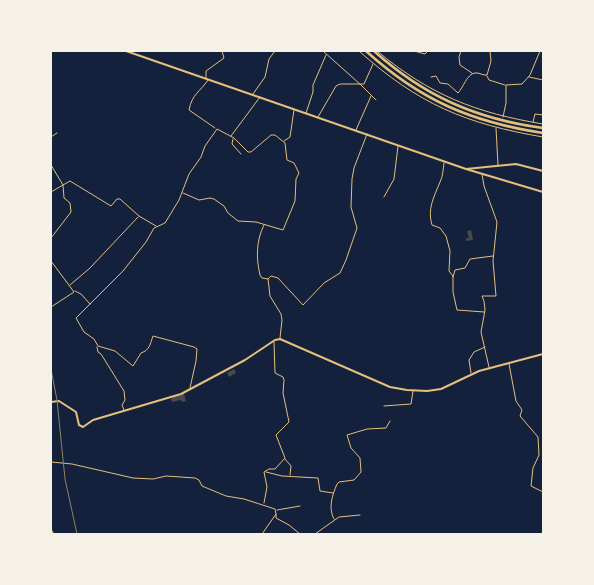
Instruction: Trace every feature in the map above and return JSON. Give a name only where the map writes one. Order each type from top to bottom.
[{"type":"highway","points":[[366,51],[388,72],[454,110],[492,124],[543,135]]},
{"type":"highway","points":[[377,52],[414,83],[441,99],[461,108],[491,117],[523,126],[543,128]]},
{"type":"main road","points":[[128,51],[482,174],[543,192]]},
{"type":"main road","points":[[466,168],[524,165],[543,171]]},
{"type":"main road","points":[[51,402],[59,401],[76,412],[79,425],[83,427],[93,420],[181,394],[246,360],[280,339],[390,386],[427,392],[441,389],[471,374],[489,368],[543,354]]},
{"type":"main road","points":[[51,530],[53,534]]},
{"type":"street","points":[[183,193],[199,200],[214,199],[224,206],[228,213],[238,221],[283,230],[295,201],[296,179],[299,173],[294,163],[287,160],[284,141],[275,135],[271,136],[251,152],[248,152],[234,138],[216,129],[189,110],[194,95],[204,86],[207,78],[206,71],[224,58],[222,51]]},
{"type":"street","points":[[253,94],[265,77],[269,59],[275,51]]},
{"type":"street","points":[[323,51],[376,100]]},
{"type":"street","points":[[359,51],[398,84],[449,112],[496,128],[543,135]]},
{"type":"street","points":[[414,51],[425,54],[428,51]]},
{"type":"street","points":[[461,51],[459,57],[460,65],[473,73],[487,75]]},
{"type":"street","points":[[490,51],[491,62],[487,75],[489,80],[506,85],[522,84],[528,77],[540,51]]},
{"type":"street","points":[[377,52],[410,76],[450,99],[503,117],[543,124]]},
{"type":"street","points":[[306,113],[313,92],[313,85],[326,54]]},
{"type":"street","points":[[538,56],[543,58]]},
{"type":"street","points":[[318,117],[336,86],[340,84],[361,85],[366,81],[373,64]]},
{"type":"street","points":[[431,78],[436,76],[440,83],[448,84],[458,93],[473,73]]},
{"type":"street","points":[[528,77],[543,80]]},
{"type":"street","points":[[503,117],[506,103],[506,85]]},
{"type":"street","points":[[356,130],[372,96]]},
{"type":"street","points":[[230,136],[260,97]]},
{"type":"street","points":[[284,141],[290,136],[295,109]]},
{"type":"street","points":[[533,122],[535,114],[543,115]]},
{"type":"street","points":[[496,128],[498,165]]},
{"type":"street","points":[[51,192],[70,181],[111,206],[117,199],[120,200],[139,216],[156,226],[161,226],[165,223],[183,193],[189,174],[201,157],[205,146],[216,129]]},
{"type":"street","points":[[51,137],[57,133]]},
{"type":"street","points":[[265,225],[259,237],[257,248],[260,275],[262,278],[268,279],[271,276],[278,278],[303,305],[324,283],[340,273],[346,260],[357,228],[351,207],[352,179],[354,168],[367,134]]},
{"type":"street","points":[[234,138],[232,144],[241,154]]},
{"type":"street","points":[[384,197],[394,179],[398,145]]},
{"type":"street","points":[[445,161],[442,176],[433,197],[431,219],[432,225],[440,228],[446,236],[450,251],[449,271],[453,277]]},
{"type":"street","points":[[51,165],[63,185],[64,198],[70,202],[71,212],[51,238]]},
{"type":"street","points":[[482,174],[484,186],[497,222],[494,256],[496,296],[482,296],[484,312],[481,332],[489,368]]},
{"type":"street","points":[[70,285],[90,268],[139,216]]},
{"type":"street","points":[[125,410],[122,404],[125,400],[124,391],[98,352],[98,346],[94,339],[87,336],[76,318],[123,271],[156,226]]},
{"type":"street","points":[[484,312],[458,310],[453,292],[454,270],[465,268],[470,259],[494,256]]},
{"type":"street","points":[[51,261],[74,290],[82,294],[90,305]]},
{"type":"street","points":[[268,279],[270,296],[281,314],[280,339]]},
{"type":"street","points":[[51,306],[73,294],[74,290]]},
{"type":"street","points":[[98,346],[119,354],[133,366],[140,353],[150,346],[153,336],[191,346],[197,349],[190,389]]},
{"type":"street","points":[[274,341],[275,373],[283,377],[284,380],[283,393],[289,422],[276,435],[285,458],[291,466],[290,476]]},
{"type":"street","points":[[471,374],[469,360],[474,352],[485,347]]},
{"type":"street","points":[[509,363],[516,401],[522,410],[520,416],[538,437],[539,454],[533,468],[530,486],[543,492]]},
{"type":"street","points":[[384,406],[411,404],[414,391]]},
{"type":"street","points":[[334,520],[331,506],[339,482],[354,480],[361,472],[360,458],[351,448],[347,435],[367,429],[386,428],[390,421]]},
{"type":"street","points":[[264,472],[275,469],[285,458]]},
{"type":"street","points":[[51,462],[72,464],[133,478],[153,479],[166,476],[195,478],[199,480],[202,486],[222,495],[263,504],[276,510],[300,506]]},
{"type":"street","points":[[264,472],[318,478],[320,491],[334,493]]},
{"type":"street","points":[[263,504],[267,487],[264,472]]},
{"type":"street","points":[[276,510],[276,518],[289,524],[300,534]]},
{"type":"street","points":[[262,534],[276,514]]},
{"type":"street","points":[[315,534],[334,520],[345,516],[360,515]]},
{"type":"building","points":[[471,230],[473,240],[466,241],[466,238],[469,238],[467,231]]},
{"type":"building","points":[[234,369],[236,373],[229,377],[227,373]]},
{"type":"building","points":[[184,394],[186,401],[172,402],[171,398]]},
{"type":"railway","points":[[51,369],[57,400],[65,479],[77,534]]}]
